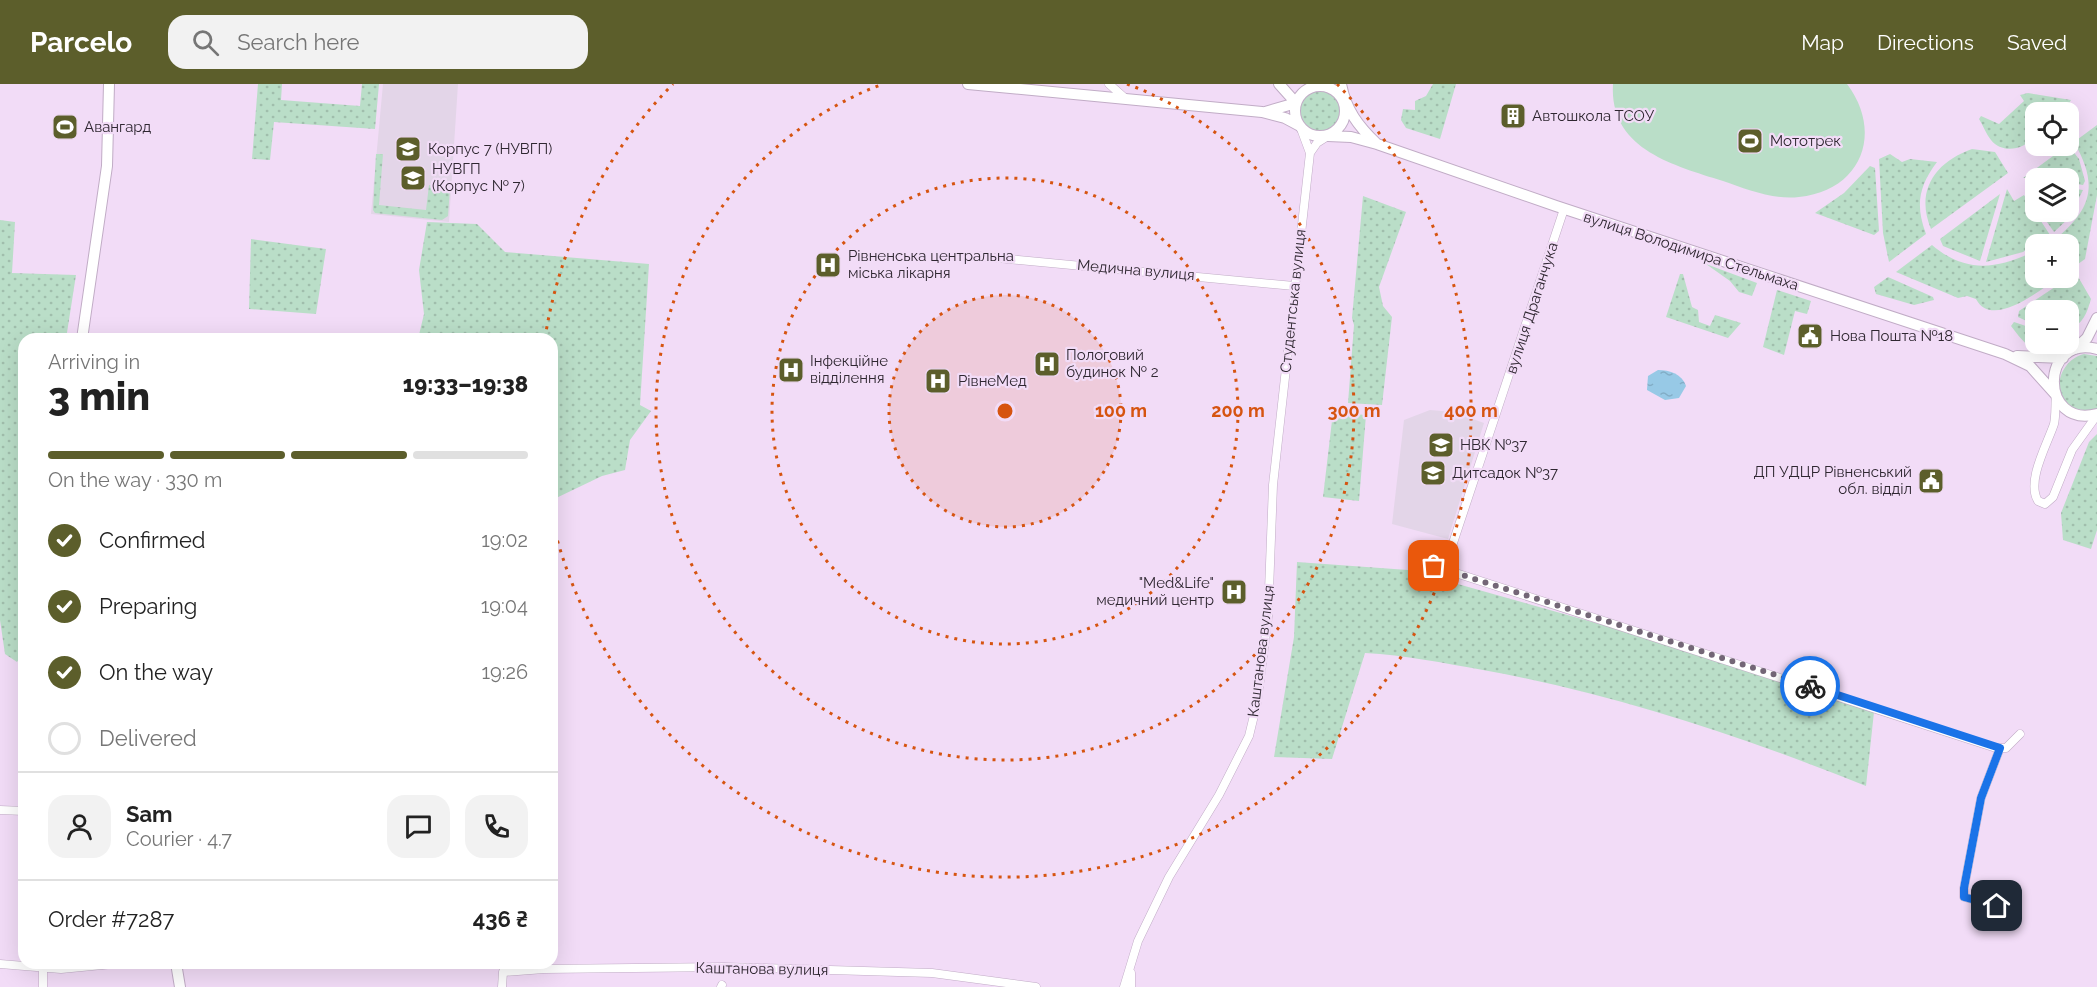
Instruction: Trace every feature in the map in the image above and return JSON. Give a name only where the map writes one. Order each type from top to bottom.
[{"type":"main road","points":[[83,333],[107,166],[110,84]]},
{"type":"main road","points":[[968,84],[1262,112],[1285,118],[1315,136],[1328,136],[1335,132],[1345,119],[1345,103],[1341,84]]},
{"type":"main road","points":[[1279,84],[1296,103]]},
{"type":"main road","points":[[1284,84],[1330,88],[1345,103]]},
{"type":"main road","points":[[1300,126],[1295,115],[1296,103],[1310,86]]},
{"type":"main road","points":[[1262,112],[1296,103]]},
{"type":"main road","name":"вулиця Володимира Стельмаха","points":[[1345,103],[1359,126],[1377,144]]},
{"type":"main road","name":"вулиця Володимира Стельмаха","points":[[1328,136],[1351,137],[1377,144],[1564,209],[2005,354],[2030,366],[2072,412],[2081,416],[2097,415]]},
{"type":"main road","points":[[2079,345],[2087,338],[2097,318]]},
{"type":"main road","points":[[2079,350],[2097,350]]},
{"type":"main road","name":"вулиця Володимира Стельмаха","points":[[2005,354],[2063,358]]},
{"type":"main road","points":[[2056,395],[2054,375],[2063,358],[2068,354]]},
{"type":"main road","points":[[177,969],[180,987]]},
{"type":"street","points":[[1109,84],[1126,99]]},
{"type":"street","points":[[1300,126],[1310,153]]},
{"type":"street","points":[[1310,153],[1317,143],[1328,136]]},
{"type":"street","name":"Студентська вулиця","points":[[1273,485],[1310,153]]},
{"type":"street","name":"вулиця Драганчука","points":[[1454,543],[1564,209]]},
{"type":"street","name":"Медична вулиця","points":[[977,256],[1294,286]]},
{"type":"street","points":[[2056,395],[2055,422],[2036,478],[2033,494],[2038,501],[2045,504],[2053,497],[2072,450],[2097,415]]},
{"type":"street","name":"Каштанова вулиця","points":[[1124,987],[1138,941],[1169,877],[1219,795],[1248,736],[1257,703],[1268,617],[1273,485]]},
{"type":"street","points":[[1434,566],[2000,748],[2006,748],[2020,734]]},
{"type":"street","points":[[1997,906],[1964,897],[1964,888],[1981,798],[2000,748]]},
{"type":"street","points":[[0,810],[18,811]]},
{"type":"street","points":[[0,964],[18,966]]},
{"type":"street","name":"Каштанова вулиця","points":[[502,987],[503,972],[723,967],[932,973],[1036,987]]},
{"type":"street","name":"Каштанова вулиця","points":[[1131,968],[1131,987]]},
{"type":"street","points":[[42,987],[43,969]]},
{"type":"shaded area","name":"НУВГП (Корпус № 7)","points":[[383,84],[458,84],[449,222],[371,214]]},
{"type":"shaded area","name":"Дитсадок №37","points":[[1430,410],[1453,412],[1484,423],[1448,539],[1392,524],[1404,420]]},
{"type":"green space","points":[[258,84],[282,84],[281,100],[360,106],[362,84],[379,84],[375,129],[274,122],[270,160],[252,159]]},
{"type":"green space","points":[[1433,84],[1456,84],[1440,139],[1406,128],[1401,120],[1403,109],[1415,110],[1415,101],[1426,96]]},
{"type":"green space","name":"Мототрек","points":[[1613,84],[1847,84],[1858,103],[1864,121],[1864,140],[1860,157],[1851,172],[1838,184],[1820,192],[1789,198],[1750,190],[1684,168],[1648,151],[1633,139],[1621,124],[1615,106]]},
{"type":"green space","points":[[1321,90],[1336,96],[1342,111],[1336,126],[1321,132],[1306,126],[1300,111],[1306,96]]},
{"type":"green space","points":[[2028,93],[2071,100],[2070,102],[2025,102],[2025,144],[2008,149],[2002,148],[1989,138],[1979,119],[1981,116],[1999,124],[2024,101],[2020,95]]},
{"type":"green space","points":[[2097,125],[2097,195],[2085,259],[2079,263],[2079,234],[2061,234],[2073,222],[2079,222],[2079,215],[2088,192],[2086,169],[2079,152],[2079,138]]},
{"type":"green space","points":[[1972,149],[1995,152],[2008,173],[1931,229],[1925,202],[1932,180],[1948,162]]},
{"type":"green space","points":[[376,154],[383,154],[379,205],[426,210],[429,185],[450,188],[448,216],[442,220],[375,213],[373,210]]},
{"type":"green space","points":[[1890,154],[1902,162],[1910,159],[1937,162],[1926,179],[1921,196],[1921,214],[1926,234],[1889,262],[1883,233],[1879,159]]},
{"type":"green space","points":[[2053,156],[2077,156],[2085,181],[2083,185],[2079,184],[2079,168],[2037,168]]},
{"type":"green space","points":[[1870,166],[1875,168],[1879,231],[1874,235],[1815,213],[1844,193]]},
{"type":"green space","points":[[2007,189],[2014,201],[2024,195],[2025,222],[2042,222],[2049,234],[2025,234],[2025,251],[1986,262]]},
{"type":"green space","points":[[2000,194],[1980,261],[1943,246],[1940,239]]},
{"type":"green space","points":[[1363,196],[1406,212],[1379,287],[1383,306],[1392,317],[1382,405],[1348,403],[1354,325],[1352,318]]},
{"type":"green space","points":[[0,220],[15,222],[12,273],[76,275],[67,333],[18,333],[17,662],[5,654],[0,620]]},
{"type":"green space","points":[[427,222],[477,224],[505,252],[649,264],[640,405],[651,411],[630,440],[625,470],[602,476],[558,497],[558,333],[419,333],[424,314],[419,270]]},
{"type":"green space","points":[[2047,222],[2065,222],[2054,232]]},
{"type":"green space","points":[[251,239],[326,249],[316,314],[249,309]]},
{"type":"green space","points":[[1932,245],[1957,261],[1982,266],[2008,262],[2025,255],[2025,288],[2044,288],[2017,304],[1993,310],[1983,307],[1976,299],[1967,296],[1958,298],[1896,272]]},
{"type":"green space","points":[[1706,264],[1757,283],[1752,296],[1739,292],[1730,281]]},
{"type":"green space","points":[[1680,274],[1683,274],[1692,307],[1698,310],[1699,322],[1710,326],[1715,315],[1741,323],[1728,338],[1666,317]]},
{"type":"green space","points":[[1888,277],[1933,297],[1934,300],[1914,305],[1876,294],[1874,287]]},
{"type":"green space","points":[[2079,278],[2091,299],[2079,324],[2079,300],[2036,300],[2054,288],[2079,288]]},
{"type":"green space","points":[[1777,290],[1811,301],[1807,314],[1795,311],[1784,355],[1763,347]]},
{"type":"green space","points":[[2025,307],[2025,320],[2018,317],[2019,311]]},
{"type":"green space","points":[[2014,322],[2025,326],[2025,342],[2021,338],[2011,326]]},
{"type":"green space","points":[[2084,354],[2097,356],[2097,410],[2074,408],[2066,402],[2059,386],[2063,370],[2076,357]]},
{"type":"green space","points":[[1333,412],[1366,415],[1359,501],[1323,497]]},
{"type":"green space","points":[[2097,434],[2097,530],[2091,549],[2063,540],[2061,513],[2089,442]]},
{"type":"green space","points":[[1297,562],[1408,570],[1699,652],[1874,712],[1866,786],[1772,750],[1677,718],[1581,691],[1439,662],[1365,653],[1332,759],[1274,757],[1294,637]]},
{"type":"water","points":[[1658,370],[1671,372],[1682,378],[1686,386],[1679,398],[1665,400],[1647,390],[1648,376]]},
{"type":"way so far","points":[[1434,566],[1810,686]]},
{"type":"place","name":"Автошкола ТСОУ","points":[[1513,116]]},
{"type":"place","name":"Авангард","points":[[65,127]]},
{"type":"place","name":"Мототрек","points":[[1750,141]]},
{"type":"place","name":"Корпус 7 (НУВГП)","points":[[408,149]]},
{"type":"place","name":"НУВГП (Корпус № 7)","points":[[413,178]]},
{"type":"place","name":"Рівненська центральна міська лікарня","points":[[828,265]]},
{"type":"place","name":"Нова Пошта №18","points":[[1810,336]]},
{"type":"place","name":"Пологовий будинок № 2","points":[[1047,364]]},
{"type":"place","name":"Інфекційне відділення","points":[[791,370]]},
{"type":"place","name":"РівнеМед","points":[[938,381]]},
{"type":"place","name":"НВК №37","points":[[1441,445]]},
{"type":"place","name":"Дитсадок №37","points":[[1433,473]]},
{"type":"place","name":"ДП УДЦР Рівненський обл. відділ","points":[[1931,481]]},
{"type":"place","name":"\"Med&Life\" медичний центр","points":[[1234,592]]},
{"type":"route","points":[[1810,686],[2000,748],[1981,798],[1974,846],[1964,888],[1964,897],[1997,906]]}]
